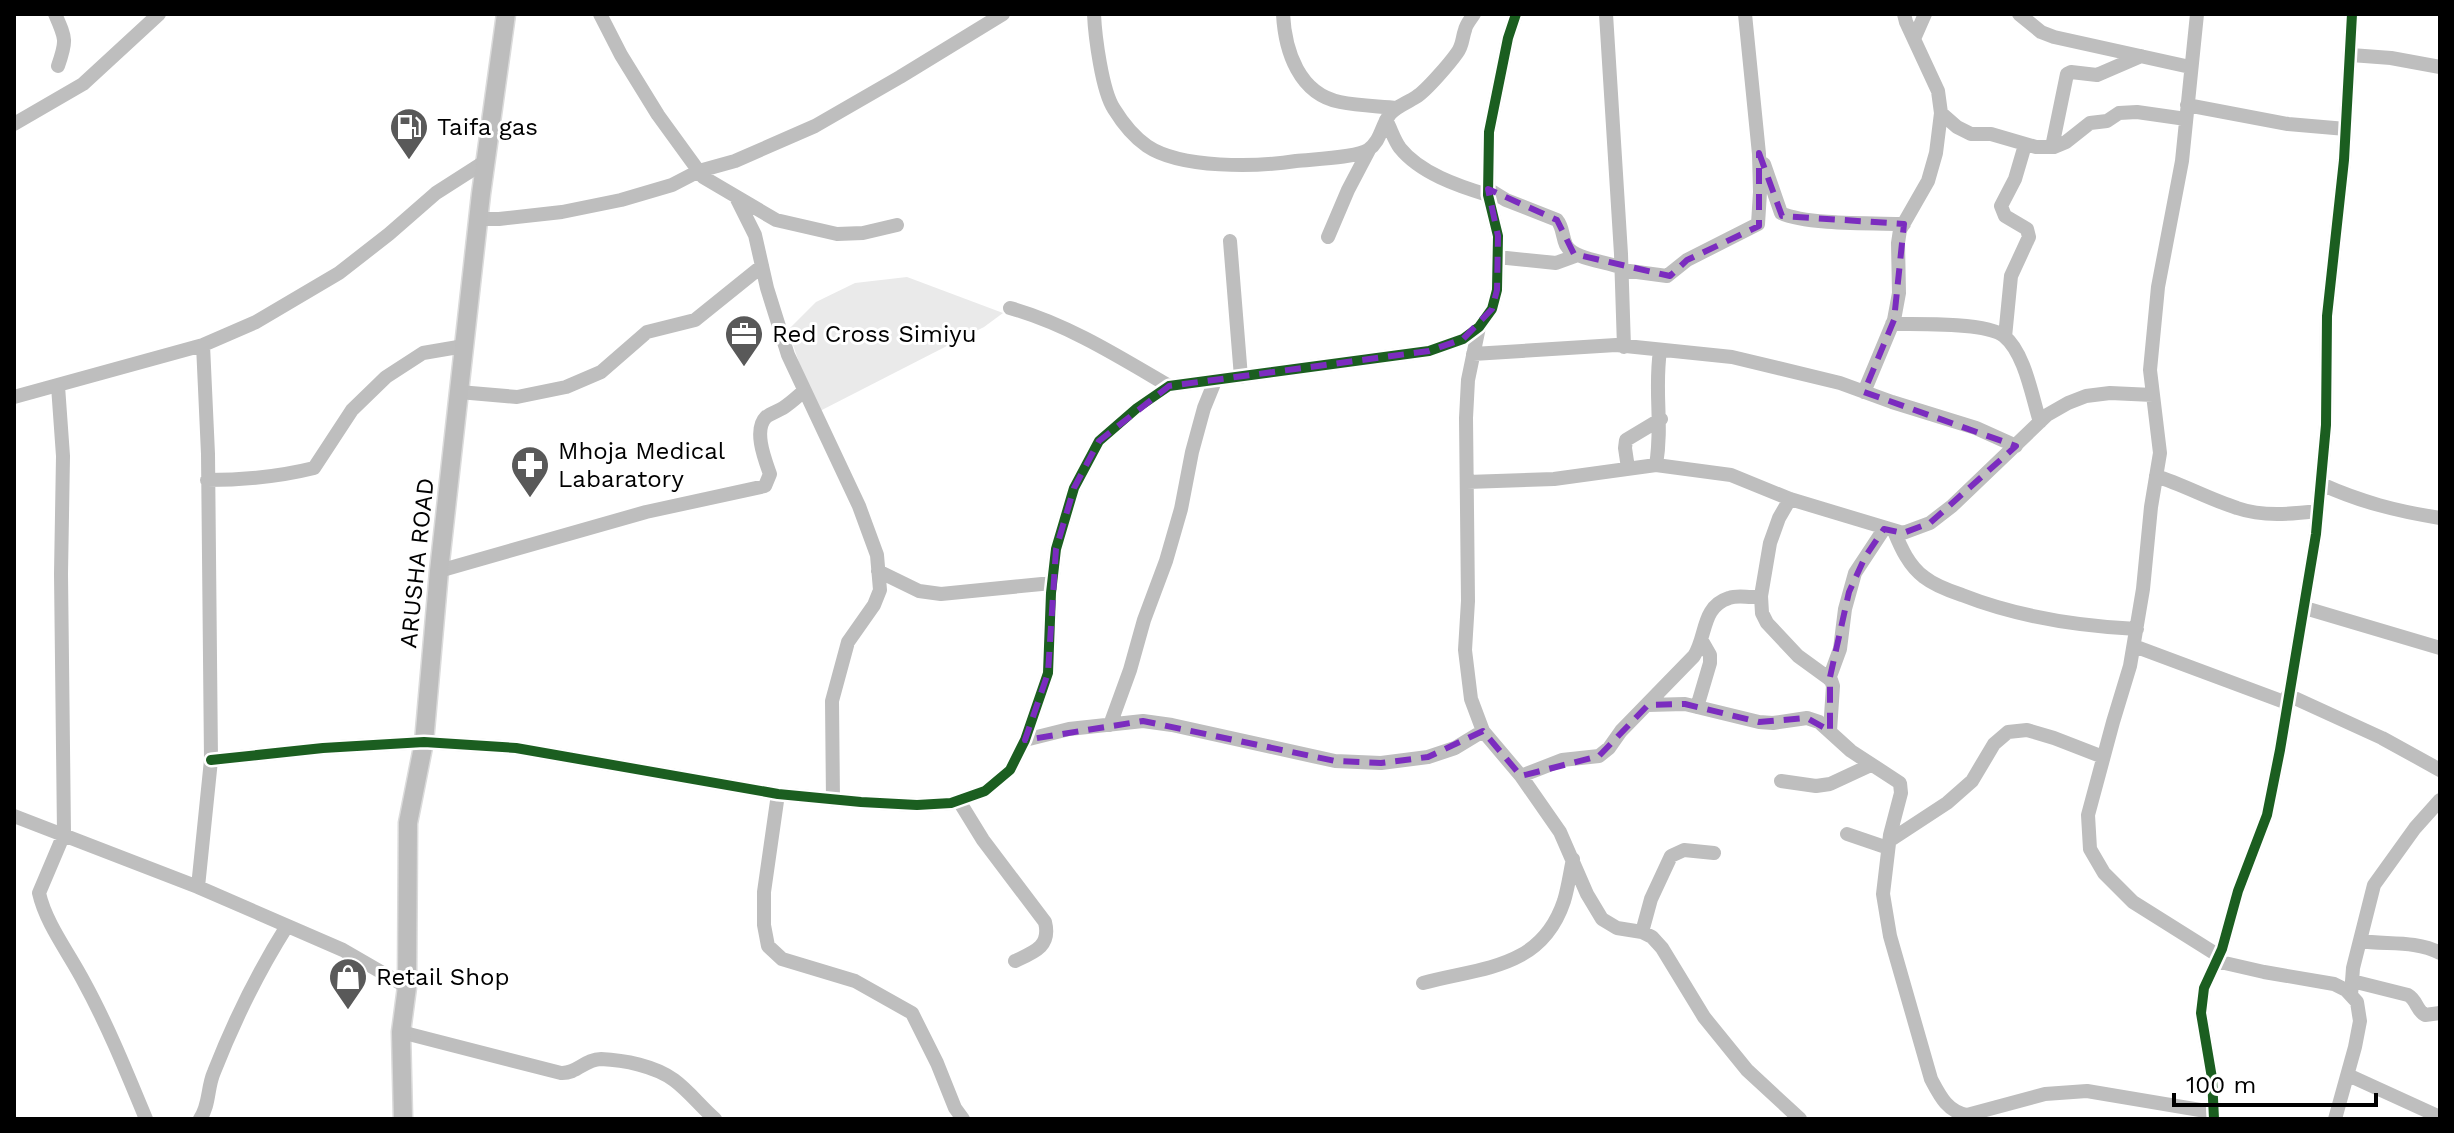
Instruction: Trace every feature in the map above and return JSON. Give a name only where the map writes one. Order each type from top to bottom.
[{"type":"main road","name":"ARUSHA ROAD","points":[[403,1119],[401,1032],[407,987],[408,823],[424,742],[464,346],[506,14]]},
{"type":"street","points":[[55,14],[64,34],[65,47],[58,66]]},
{"type":"street","points":[[14,124],[83,84],[159,14]]},
{"type":"street","points":[[600,14],[643,91],[703,177],[776,220],[837,234],[863,233],[897,225]]},
{"type":"street","points":[[479,219],[562,212],[621,200],[735,161],[815,126],[1003,14]]},
{"type":"street","points":[[1094,14],[1097,45],[1112,107],[1134,135],[1148,147],[1173,157],[1222,165],[1286,163],[1349,156],[1369,149],[1376,144],[1386,120],[1397,108],[1418,96],[1458,52],[1465,28],[1474,14]]},
{"type":"street","points":[[1283,14],[1292,62],[1301,77],[1314,89],[1336,101],[1397,108]]},
{"type":"street","points":[[211,760],[323,748],[424,742],[516,748],[778,794],[833,800],[917,805],[951,803],[985,791],[1010,770],[1025,740],[1048,673],[1056,549],[1074,488],[1099,441],[1137,408],[1169,386],[1429,351],[1463,339],[1479,327],[1492,309],[1497,290],[1498,236],[1488,192],[1489,132],[1508,38],[1516,14]]},
{"type":"street","points":[[1606,14],[1624,347]]},
{"type":"street","points":[[1386,120],[1400,147],[1419,165],[1445,179],[1488,192],[1557,220],[1574,254],[1622,269],[1667,276],[1687,260],[1755,228],[1759,222],[1759,153],[1745,14]]},
{"type":"street","points":[[1864,392],[1892,324],[1900,285],[1898,243],[1904,224],[1928,181],[1936,153],[1941,113],[1938,91],[1904,14]]},
{"type":"street","points":[[1914,39],[1925,14]]},
{"type":"street","points":[[2019,14],[2041,32],[2054,37],[2190,67]]},
{"type":"street","points":[[2197,14],[2182,161],[2158,287],[2150,370],[2160,453],[2134,646],[2088,815],[2090,849],[2104,873],[2133,902],[2218,958],[2264,972],[2408,995],[2414,999],[2421,1013],[2440,1013]]},
{"type":"street","points":[[1648,705],[1676,703],[1759,722],[1807,718],[1819,722],[1851,751],[1900,783],[1901,793],[1888,845],[1883,894],[1890,936],[1931,1079],[1942,1100],[1956,1113],[2006,1112],[2045,1094],[2087,1091],[2213,1116],[2212,1078],[2201,1013],[2204,988],[2218,958],[2251,853],[2267,815],[2305,608],[2318,511],[2326,425],[2327,316],[2346,129],[2352,14]]},
{"type":"street","points":[[2351,55],[2440,67]]},
{"type":"street","points":[[2052,147],[2067,74],[2097,75],[2141,56]]},
{"type":"street","points":[[1941,113],[1971,134],[1991,134],[2025,145],[2052,147],[2066,142],[2090,123],[2107,121],[2119,113],[2186,112],[2346,129]]},
{"type":"street","points":[[2005,337],[2011,276],[2029,237],[2027,229],[2005,216],[2001,206],[2015,179],[2025,145]]},
{"type":"street","points":[[1328,237],[1369,149]]},
{"type":"street","points":[[1759,153],[1781,213],[1787,216],[1904,224]]},
{"type":"street","points":[[14,397],[203,345],[256,322],[339,273],[436,193],[486,161]]},
{"type":"street","points":[[736,197],[755,235],[788,355],[859,506],[877,555],[880,590],[874,605],[848,642],[832,701],[833,800]]},
{"type":"street","points":[[1230,241],[1241,377]]},
{"type":"street","points":[[1497,257],[1556,263],[1578,255]]},
{"type":"street","points":[[459,392],[517,397],[566,387],[601,372],[647,332],[695,320],[762,266]]},
{"type":"street","points":[[1010,308],[1040,316],[1169,386]]},
{"type":"street","points":[[1892,324],[1981,328],[2005,337],[2021,361],[2040,422]]},
{"type":"street","points":[[1479,327],[1468,380],[1466,418],[1468,601],[1465,650],[1471,699],[1483,731],[1521,776],[1560,832],[1587,894],[1602,919],[1617,928],[1652,937],[1704,1017],[1747,1070],[1800,1119]]},
{"type":"street","points":[[198,887],[211,760],[203,345]]},
{"type":"street","points":[[207,480],[254,480],[314,468],[352,410],[386,377],[423,353],[464,346]]},
{"type":"street","points":[[1473,354],[1624,347],[1732,357],[1795,371],[1864,392],[1976,428],[2016,446]]},
{"type":"street","points":[[1656,465],[1661,419],[1656,375],[1660,351]]},
{"type":"street","points":[[1110,725],[1166,561],[1181,509],[1192,452],[1215,381]]},
{"type":"street","points":[[58,386],[63,427],[61,602],[64,834],[39,893],[41,904],[86,985],[146,1119]]},
{"type":"street","points":[[439,571],[646,512],[765,486],[770,474],[764,457],[762,423],[804,391]]},
{"type":"street","points":[[1467,482],[1554,479],[1656,465],[1731,475],[1790,499],[1903,533],[1930,523],[1952,506],[2040,422],[2068,403],[2086,396],[2110,393],[2153,395]]},
{"type":"street","points":[[1628,468],[1626,440],[1661,419]]},
{"type":"street","points":[[2156,476],[2240,510],[2291,515],[2318,511]]},
{"type":"street","points":[[2321,484],[2387,509],[2440,518]]},
{"type":"street","points":[[1790,499],[1773,533],[1761,596],[1762,613],[1767,623],[1798,656],[1829,679],[1833,686],[1830,731]]},
{"type":"street","points":[[1889,530],[1905,556],[1923,576],[1953,592],[1998,609],[2029,616],[2137,629]]},
{"type":"street","points":[[1829,679],[1840,649],[1845,609],[1855,573],[1889,530]]},
{"type":"street","points":[[878,571],[919,591],[941,594],[1052,583]]},
{"type":"street","points":[[1521,776],[1562,760],[1599,756],[1694,656],[1702,641],[1706,618],[1719,603],[1739,595],[1761,596]]},
{"type":"street","points":[[2305,608],[2440,648]]},
{"type":"street","points":[[1697,707],[1710,663],[1710,655],[1702,641]]},
{"type":"street","points":[[2134,646],[2288,699],[2382,738],[2440,770]]},
{"type":"street","points":[[1025,740],[1069,729],[1143,721],[1335,761],[1381,763],[1428,757],[1455,748],[1483,731]]},
{"type":"street","points":[[1888,845],[1972,781],[1994,744],[2008,732],[2027,730],[2103,757]]},
{"type":"street","points":[[1781,781],[1816,786],[1830,784],[1871,765]]},
{"type":"street","points":[[778,794],[764,892],[764,925],[768,946],[782,959],[855,981],[912,1013],[955,1108],[963,1119]]},
{"type":"street","points":[[2340,1115],[2360,1021],[2351,988],[2374,885],[2415,828],[2440,800]]},
{"type":"street","points":[[959,801],[983,840],[1045,922],[1047,933],[1044,943],[1015,961]]},
{"type":"street","points":[[14,816],[198,887],[343,950],[407,987]]},
{"type":"street","points":[[1847,834],[1888,845]]},
{"type":"street","points":[[1642,932],[1651,899],[1671,856],[1684,850],[1714,853]]},
{"type":"street","points":[[1423,983],[1527,954],[1551,927],[1564,902],[1573,858]]},
{"type":"street","points":[[200,1119],[207,1109],[214,1072],[240,1011],[287,926]]},
{"type":"street","points":[[2360,941],[2410,943],[2430,947],[2440,953]]},
{"type":"street","points":[[401,1032],[561,1073],[571,1074],[587,1061],[600,1059],[649,1067],[673,1079],[715,1119]]},
{"type":"street","points":[[2348,1075],[2440,1117]]},
{"type":"highlighted area","points":[[1759,153],[1782,216],[1904,224],[1894,320],[1864,392],[2016,446],[1930,523],[1903,533],[1884,529],[1865,557],[1849,592],[1830,677],[1830,731],[1807,718],[1759,722],[1685,704],[1648,705],[1599,756],[1521,776],[1483,731],[1428,757],[1381,763],[1335,761],[1143,721],[1025,740],[1048,673],[1056,549],[1074,488],[1099,441],[1169,386],[1429,351],[1463,339],[1492,309],[1497,290],[1498,236],[1488,189],[1557,220],[1574,254],[1670,276],[1687,260],[1759,226]]},
{"type":"shaded area","points":[[907,277],[1003,313],[984,327],[816,413],[788,330],[816,302],[855,283]]},
{"type":"cycle path","points":[[211,760],[323,748],[424,742],[516,748],[778,794],[861,802],[951,803],[985,791],[1010,770],[1025,740],[1048,673],[1056,549],[1074,488],[1099,441],[1137,408],[1169,386],[1429,351],[1463,339],[1479,327],[1492,309],[1497,290],[1498,236],[1488,195],[1489,132],[1508,38],[1516,14]]},
{"type":"cycle path","points":[[2214,1119],[2212,1078],[2201,1013],[2204,988],[2222,949],[2238,891],[2267,815],[2316,534],[2326,425],[2327,316],[2344,160],[2352,14]]},
{"type":"place","name":"Taifa gas","points":[[409,161]]},
{"type":"place","name":"Red Cross Simiyu","points":[[744,368]]},
{"type":"place","name":"Mhoja Medical Labaratory","points":[[530,499]]},
{"type":"place","name":"Retail Shop","points":[[348,1011]]}]
